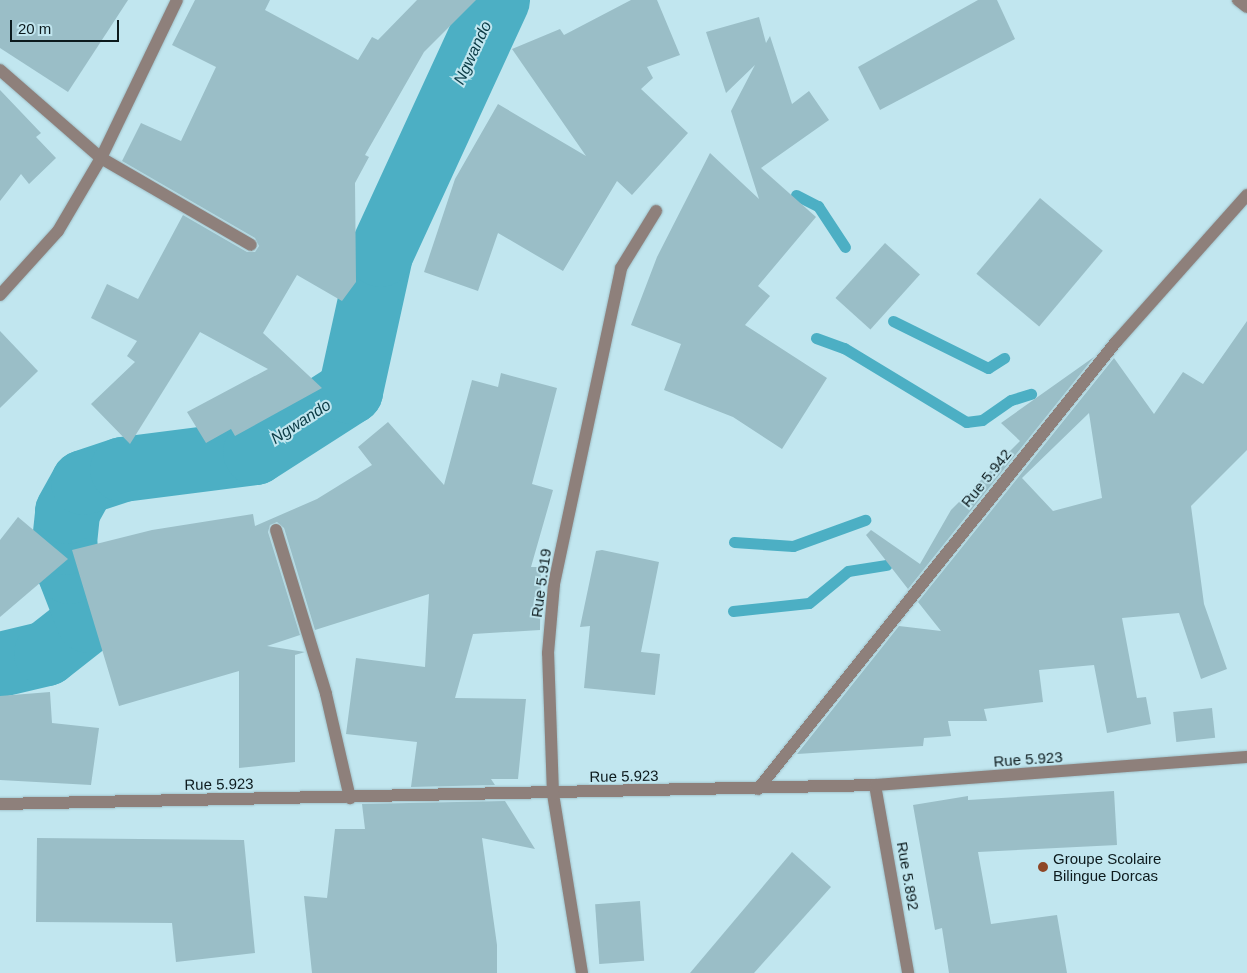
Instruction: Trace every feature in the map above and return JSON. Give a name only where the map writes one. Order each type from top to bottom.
[{"type":"street","points":[[0,295],[58,231],[101,158],[177,0]]},
{"type":"street","points":[[1238,0],[1247,7]]},
{"type":"street","points":[[0,70],[101,158],[251,246]]},
{"type":"street","name":"Rue 5.942","points":[[758,789],[1116,342],[1247,195]]},
{"type":"street","name":"Rue 5.919","points":[[582,973],[553,794],[548,653],[554,584],[621,268],[656,211]]},
{"type":"street","points":[[276,530],[326,694],[350,798]]},
{"type":"street","name":"Rue 5.923","points":[[0,804],[553,794],[875,785],[1247,757]]},
{"type":"street","name":"Rue 5.892","points":[[875,785],[908,973]]},
{"type":"building","points":[[0,0],[128,0],[68,92],[0,48]]},
{"type":"building","points":[[195,0],[270,0],[265,10],[358,60],[372,37],[378,40],[417,0],[476,0],[424,52],[365,155],[369,157],[355,183],[356,282],[342,301],[297,275],[263,333],[322,388],[235,436],[231,429],[206,443],[187,412],[268,369],[200,332],[130,444],[91,404],[135,362],[127,356],[137,341],[91,318],[107,284],[138,299],[183,215],[247,252],[255,252],[259,246],[255,238],[122,161],[141,123],[181,141],[216,67],[172,45]]},
{"type":"building","points":[[631,0],[657,0],[680,55],[647,67],[653,78],[641,89],[688,133],[632,195],[617,181],[563,271],[498,233],[478,291],[424,272],[455,179],[498,104],[586,156],[512,49],[560,29],[564,35]]},
{"type":"building","points":[[978,0],[997,0],[1015,39],[880,110],[858,67]]},
{"type":"building","points":[[759,17],[766,43],[770,36],[792,104],[809,91],[829,120],[761,168],[816,217],[758,286],[770,296],[745,325],[827,378],[782,449],[733,417],[664,390],[681,344],[631,325],[657,257],[710,153],[759,199],[731,111],[755,65],[726,93],[706,32]]},
{"type":"building","points":[[0,90],[41,133],[36,137],[56,158],[29,184],[21,174],[0,201]]},
{"type":"building","points":[[1040,198],[1103,251],[1039,327],[976,274]]},
{"type":"building","points":[[885,243],[920,274],[870,329],[835,298]]},
{"type":"building","points":[[1247,321],[1247,450],[1191,506],[1204,604],[1227,669],[1201,679],[1179,613],[1122,618],[1137,698],[1146,697],[1151,724],[1107,733],[1094,665],[1039,670],[1043,702],[984,709],[987,721],[948,721],[951,736],[924,738],[923,746],[797,754],[899,626],[941,631],[918,602],[1114,358],[1154,414],[1183,372],[1203,384]],"holes":[[[1089,413],[1102,498],[1053,511],[1022,478]]]},
{"type":"building","points":[[0,331],[38,371],[0,408]]},
{"type":"building","points":[[1094,357],[908,589],[866,535],[871,530],[920,564],[951,510],[1020,441],[1001,423]]},
{"type":"building","points":[[501,373],[557,388],[532,484],[553,490],[531,567],[541,567],[540,630],[473,634],[455,698],[526,699],[518,779],[491,779],[495,785],[411,787],[417,742],[346,734],[356,658],[425,667],[429,594],[315,630],[284,528],[277,522],[270,525],[268,532],[300,635],[267,646],[305,652],[295,655],[295,762],[239,768],[239,671],[119,706],[72,550],[152,530],[253,514],[255,526],[317,499],[372,465],[358,447],[388,422],[444,485],[472,380],[498,387]]},
{"type":"building","points":[[18,517],[68,559],[0,617],[0,540]]},
{"type":"building","points":[[602,550],[659,562],[641,652],[660,654],[655,695],[584,688],[590,626],[580,627],[596,551]]},
{"type":"building","points":[[50,692],[52,723],[99,728],[91,785],[0,780],[0,696]]},
{"type":"building","points":[[1212,708],[1215,738],[1176,742],[1173,712]]},
{"type":"building","points":[[1114,791],[1117,845],[978,852],[991,924],[1057,915],[1067,973],[949,973],[942,928],[935,930],[913,805],[968,796],[968,800]]},
{"type":"building","points":[[505,801],[535,849],[482,838],[497,945],[497,973],[312,973],[304,896],[327,898],[335,829],[365,829],[362,804]]},
{"type":"building","points":[[37,838],[244,840],[255,953],[176,962],[172,923],[36,922]]},
{"type":"building","points":[[792,852],[831,887],[754,973],[690,973]]},
{"type":"building","points":[[640,901],[644,961],[599,964],[595,904]]},
{"type":"waterway","name":"Ngwando","points":[[0,664],[46,653],[88,620],[69,571],[64,542],[67,511],[83,482],[122,469],[255,452],[350,391],[380,254],[497,0]]},
{"type":"waterway","points":[[796,195],[818,206],[845,247]]},
{"type":"waterway","points":[[893,321],[988,368],[1004,358]]},
{"type":"waterway","points":[[816,338],[844,348],[966,422],[982,420],[1011,400],[1031,394]]},
{"type":"waterway","points":[[734,542],[793,546],[865,520]]},
{"type":"waterway","points":[[733,611],[809,603],[848,571],[887,565]]},
{"type":"place","name":"Groupe Scolaire Bilingue Dorcas","points":[[1043,867]]}]
